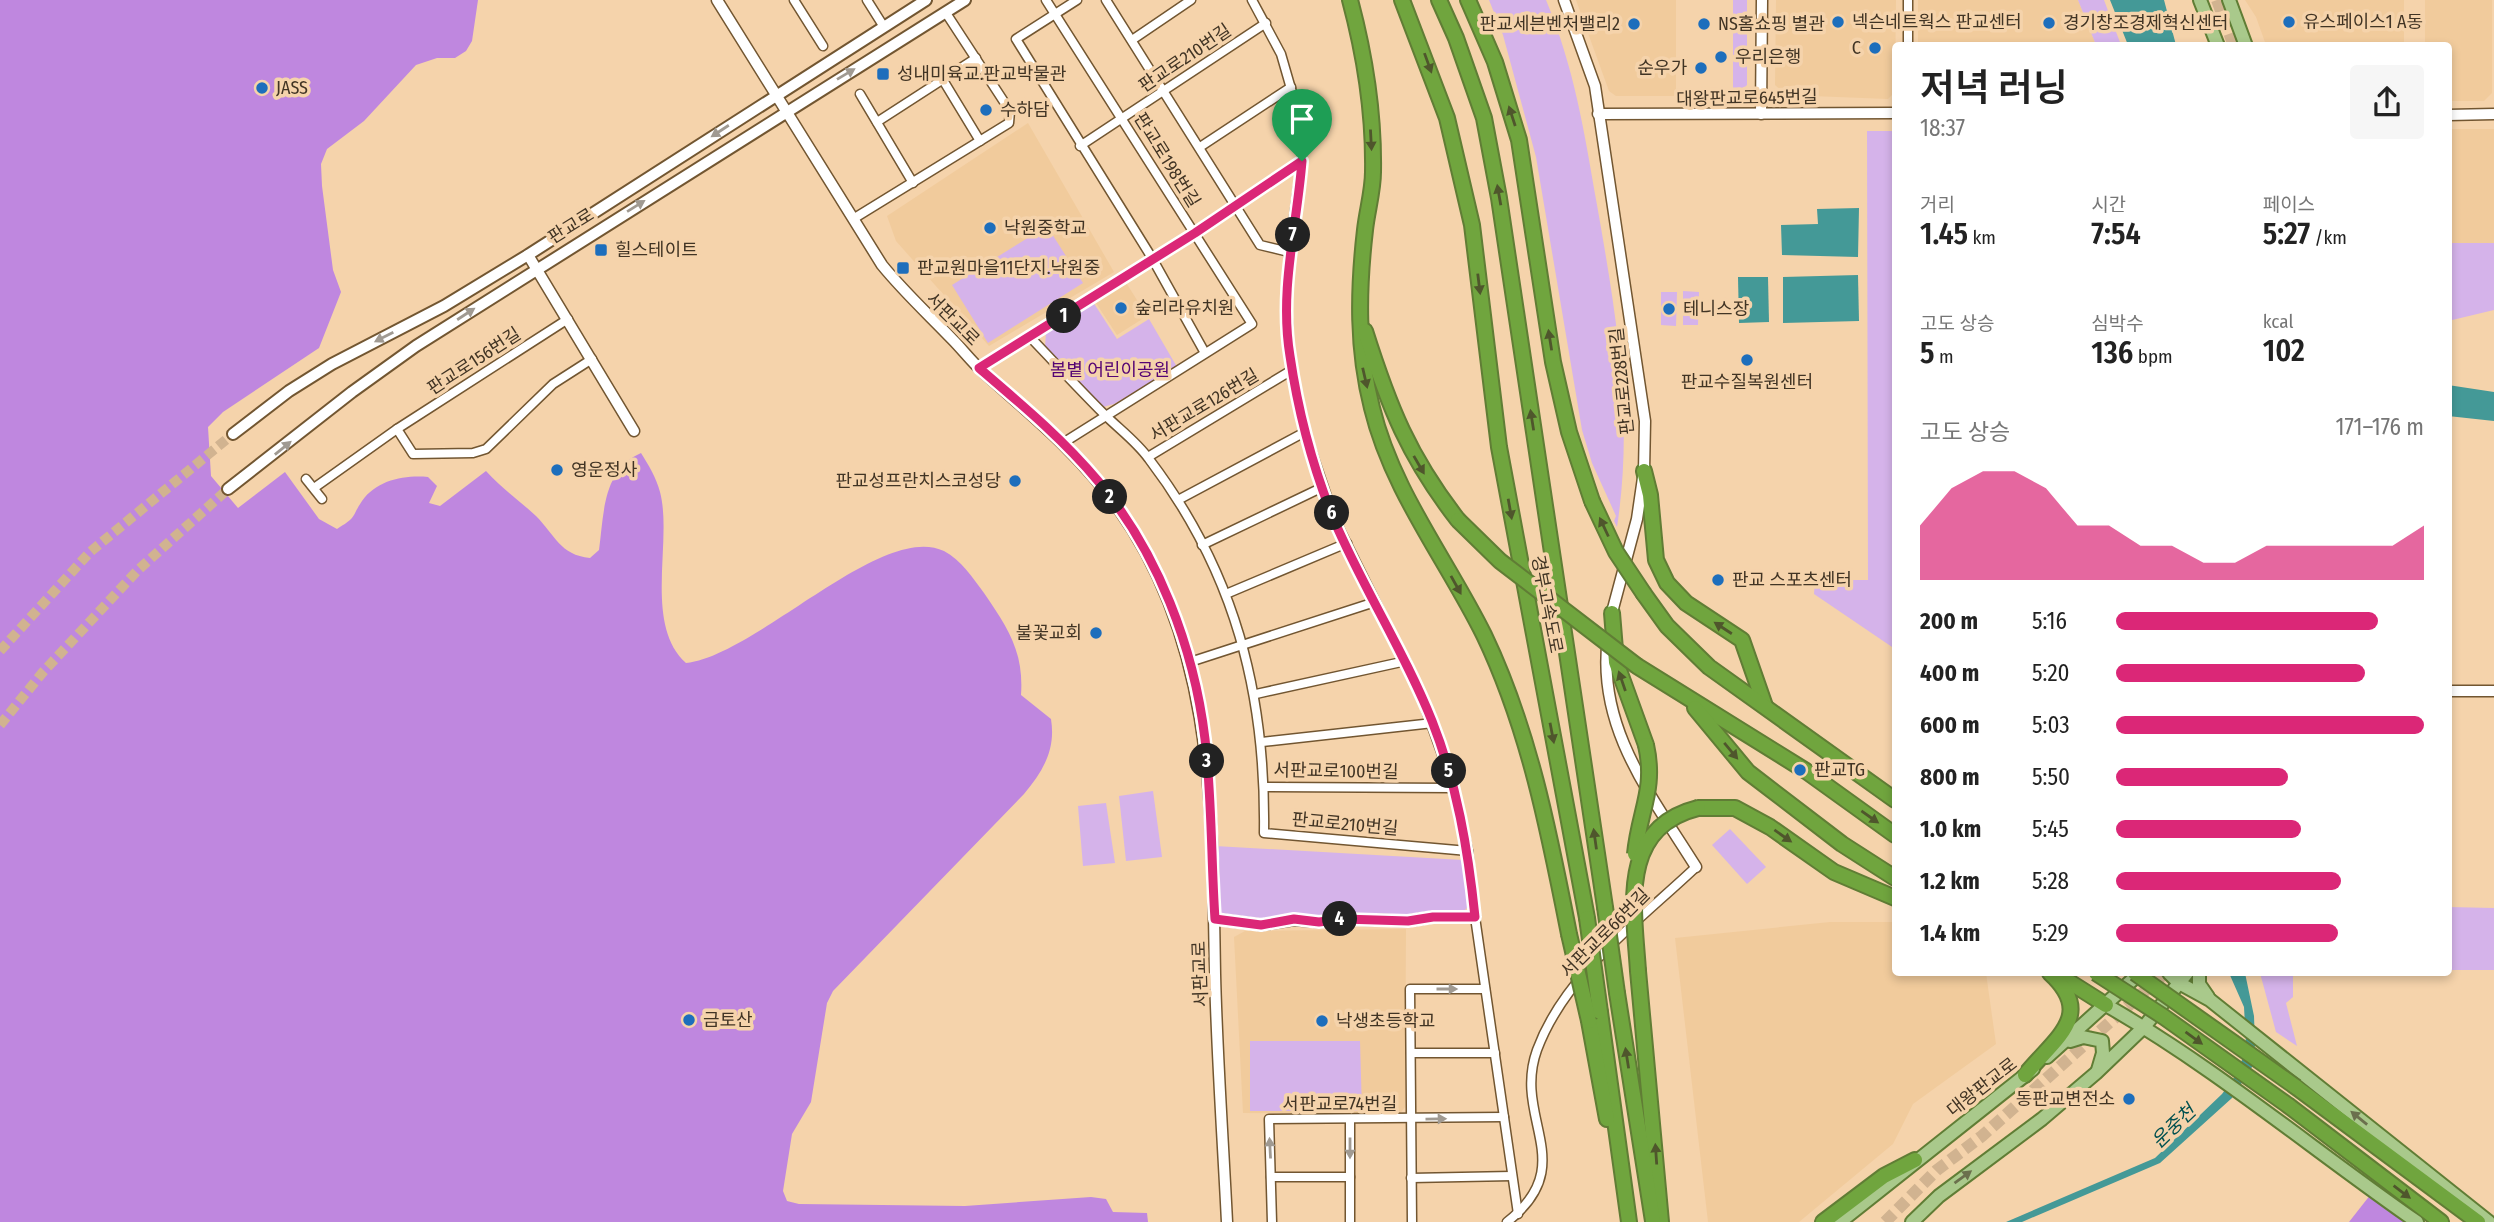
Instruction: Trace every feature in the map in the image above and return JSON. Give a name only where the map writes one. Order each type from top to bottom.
[{"type":"highway","points":[[1350,0],[1364,60],[1373,174],[1359,310],[1361,361],[1373,412],[1389,461],[1410,505],[1483,634],[1507,688],[1529,753],[1569,934],[1594,1017]]},
{"type":"highway","name":"경부고속도로","points":[[1402,0],[1447,118],[1472,225],[1499,447],[1587,918],[1594,1017],[1628,1222]]},
{"type":"highway","name":"경부고속도로","points":[[1439,0],[1457,38],[1484,118],[1499,198],[1653,1222]]},
{"type":"highway","points":[[1468,0],[1495,62],[1519,140],[1531,199],[1553,362],[1569,432],[1592,501],[1615,552],[1667,626],[1709,667],[1892,798]]},
{"type":"highway","points":[[1359,310],[1384,393],[1404,439],[1429,482],[1458,520],[1500,561],[1637,666],[1806,771],[1892,833]]},
{"type":"highway","points":[[1644,471],[1650,495],[1656,560],[1667,583],[1686,603],[1742,640],[1765,706]]},
{"type":"highway","points":[[1612,613],[1616,662],[1646,745],[1651,770],[1650,788],[1639,826],[1633,886],[1661,1222]]},
{"type":"highway","points":[[1687,698],[1748,772],[1842,844],[1892,876]]},
{"type":"highway","points":[[1633,886],[1644,846],[1652,835],[1677,813],[1698,808],[1735,808],[1770,827],[1834,872],[1892,897]]},
{"type":"highway","points":[[2025,1075],[2070,1021],[2073,1008],[2069,994],[2053,976]]},
{"type":"highway","points":[[2061,976],[2106,1005]]},
{"type":"highway","points":[[2101,976],[2164,1017],[2289,1106],[2441,1222]]},
{"type":"highway","points":[[2141,976],[2478,1222]]},
{"type":"highway","points":[[1823,1222],[1884,1175],[1915,1160]]},
{"type":"main road","name":"판교로","points":[[233,434],[289,391],[332,364],[444,306],[528,255],[926,0]]},
{"type":"main road","name":"판교로","points":[[228,489],[352,392],[537,269],[965,0]]},
{"type":"main road","points":[[2200,0],[2216,42]]},
{"type":"main road","points":[[2229,0],[2245,42]]},
{"type":"main road","name":"대왕판교로","points":[[1840,1222],[2064,1044],[2134,976]]},
{"type":"main road","points":[[2199,976],[2199,984],[2215,1004]]},
{"type":"main road","points":[[1912,1222],[1939,1196],[2042,1119],[2096,1073],[2144,1027],[2183,978],[2488,1222]]},
{"type":"main road","points":[[2106,1005],[2144,1027],[2417,1222]]},
{"type":"main road","points":[[2064,1044],[2082,1037],[2102,1041],[2103,1053],[2096,1073]]},
{"type":"street","points":[[717,0],[777,94]]},
{"type":"street","points":[[794,0],[823,46]]},
{"type":"street","points":[[867,0],[884,27]]},
{"type":"street","name":"판교로198번길","points":[[1046,0],[1252,324],[1205,353]]},
{"type":"street","points":[[1063,443],[1205,353],[1152,258],[1016,39],[1077,0]]},
{"type":"street","name":"판교로198번길","points":[[1106,0],[1238,205]]},
{"type":"street","points":[[1132,40],[1191,0]]},
{"type":"street","points":[[1252,0],[1281,54],[1292,87],[1302,161],[1289,252],[1287,320],[1292,370],[1305,432],[1323,487],[1346,543],[1406,661],[1433,723],[1454,788],[1468,851],[1518,1214]]},
{"type":"street","name":"판교로228번길","points":[[1564,0],[1590,68],[1645,421],[1644,471],[1637,519],[1612,613],[1606,657],[1610,710],[1621,742],[1637,772],[1696,867]]},
{"type":"street","points":[[1761,114],[1762,0]]},
{"type":"street","points":[[1908,0],[1908,42]]},
{"type":"street","points":[[853,219],[1006,125],[1010,119],[1010,111],[946,13]]},
{"type":"street","name":"판교로210번길","points":[[1080,146],[1266,23]]},
{"type":"street","points":[[877,122],[976,58]]},
{"type":"street","points":[[943,80],[980,141]]},
{"type":"street","points":[[1200,147],[1292,87]]},
{"type":"street","name":"서판교로","points":[[777,94],[853,219],[901,289],[979,368],[1063,443],[1097,479],[1127,521],[1164,594],[1190,662],[1205,737],[1227,1222]]},
{"type":"street","points":[[860,94],[913,183]]},
{"type":"street","name":"대왕판교로645번길","points":[[1598,114],[1892,113]]},
{"type":"street","points":[[2452,115],[2494,114]]},
{"type":"street","points":[[979,368],[1195,233],[1302,161]]},
{"type":"street","points":[[1238,205],[1261,245],[1289,252]]},
{"type":"street","points":[[528,255],[634,431]]},
{"type":"street","name":"판교로156번길","points":[[314,488],[397,429],[568,319]]},
{"type":"street","name":"서판교로126번길","points":[[1030,337],[1148,457],[1292,370]]},
{"type":"street","points":[[397,429],[413,454],[480,452],[493,444],[552,384],[592,359]]},
{"type":"street","points":[[1178,500],[1305,432]]},
{"type":"street","points":[[1148,457],[1178,500],[1226,594],[1256,694],[1262,742]]},
{"type":"street","points":[[306,479],[322,499]]},
{"type":"street","points":[[1202,545],[1323,487]]},
{"type":"street","points":[[1226,594],[1346,543]]},
{"type":"street","points":[[1190,662],[1242,643],[1376,602]]},
{"type":"street","points":[[1256,694],[1406,661]]},
{"type":"street","points":[[2452,691],[2494,691]]},
{"type":"street","name":"서판교로100번길","points":[[1433,723],[1262,742],[1265,787],[1454,788]]},
{"type":"street","name":"판교로210번길","points":[[1265,787],[1264,833],[1468,851]]},
{"type":"street","name":"서판교로66번길","points":[[1507,1222],[1535,1195],[1542,1171],[1542,1143],[1533,1107],[1531,1080],[1543,1037],[1572,985],[1696,867]]},
{"type":"street","points":[[1215,919],[1261,925],[1294,919],[1319,922],[1343,919],[1408,921],[1433,917],[1475,917]]},
{"type":"street","name":"서판교로74번길","points":[[1412,1120],[1410,989],[1485,989]]},
{"type":"street","points":[[1411,1053],[1495,1053]]},
{"type":"street","name":"서판교로74번길","points":[[1271,1177],[1269,1119],[1412,1120],[1504,1117]]},
{"type":"street","points":[[1350,1120],[1350,1222]]},
{"type":"street","points":[[1412,1120],[1412,1222]]},
{"type":"street","points":[[1411,1178],[1512,1176]]},
{"type":"street","points":[[1272,1222],[1271,1177],[1350,1177]]},
{"type":"shaded area","points":[[0,0],[478,0],[472,41],[466,51],[455,58],[437,58],[416,65],[364,121],[327,149],[321,164],[322,186],[333,270],[341,292],[319,348],[223,412],[208,427],[211,476],[238,508],[285,472],[319,519],[337,529],[351,519],[368,494],[392,480],[428,477],[437,486],[429,503],[440,506],[486,471],[536,516],[559,543],[572,553],[590,558],[599,550],[604,508],[612,482],[628,461],[641,453],[656,481],[663,512],[662,605],[666,627],[673,646],[686,663],[715,655],[748,638],[854,571],[888,555],[918,547],[944,551],[956,559],[980,587],[1013,641],[1020,666],[1021,695],[1051,719],[1050,750],[1037,777],[1024,794],[833,991],[827,1003],[811,1102],[792,1134],[783,1191],[787,1201],[799,1204],[965,1206],[1091,1197],[1106,1199],[1113,1212],[1147,1213],[1148,1222],[0,1222]]},
{"type":"shaded area","points":[[1576,0],[1676,0],[1676,96],[1616,96],[1609,91]]},
{"type":"shaded area","points":[[1776,0],[1896,0],[1896,42],[1892,42],[1892,95],[1888,99],[1786,95],[1775,85]]},
{"type":"shaded area","points":[[1918,0],[2078,0],[2095,42],[1918,42]]},
{"type":"shaded area","points":[[2245,0],[2404,0],[2404,42],[2265,42],[2256,17]]},
{"type":"shaded area","points":[[2425,0],[2492,0],[2492,93],[2484,101],[2452,101],[2452,42],[2425,42]]},
{"type":"shaded area","name":"낙원중학교","points":[[1028,123],[1114,272],[989,346],[896,241],[887,216]]},
{"type":"shaded area","points":[[2452,129],[2494,129],[2494,243],[2452,243]]},
{"type":"shaded area","name":"숲리라유치원","points":[[1125,281],[1147,316],[1117,335],[1094,300]]},
{"type":"shaded area","points":[[1830,922],[1892,922],[1892,976],[1986,976],[1996,1044],[1913,1104],[1893,1144],[1799,1222],[1708,1222],[1675,938]]},
{"type":"shaded area","name":"낙생초등학교","points":[[1406,929],[1405,1107],[1399,1115],[1243,1113],[1234,937],[1245,931]]},
{"type":"shaded area","points":[[2371,1194],[2410,1222],[2349,1222]]},
{"type":"green space","points":[[1489,0],[1546,0],[1578,101],[1604,245],[1620,365],[1624,445],[1617,527],[1614,521],[1616,516],[1592,463],[1582,430],[1536,157],[1503,35]]},
{"type":"green space","points":[[1733,0],[1747,0],[1747,85],[1737,95],[1733,95]]},
{"type":"green space","points":[[2078,0],[2104,0],[2120,42],[2095,42]]},
{"type":"green space","points":[[1867,131],[1892,131],[1892,647],[1814,594],[1815,580],[1868,580]]},
{"type":"green space","points":[[1047,226],[1083,283],[988,343],[952,285]]},
{"type":"green space","points":[[2452,243],[2494,243],[2494,310],[2452,320]]},
{"type":"green space","name":"테니스장","points":[[1683,291],[1699,292],[1698,325],[1683,325]]},
{"type":"green space","name":"테니스장","points":[[1661,292],[1677,292],[1676,326],[1661,325]]},
{"type":"green space","name":"봄볕 어린이공원","points":[[1093,302],[1117,339],[1149,319],[1177,367],[1114,404],[1103,407],[1045,347],[1046,332]]},
{"type":"green space","points":[[1153,791],[1162,857],[1126,861],[1119,796]]},
{"type":"green space","points":[[1106,803],[1115,863],[1083,866],[1078,806]]},
{"type":"green space","points":[[1730,829],[1766,867],[1747,884],[1712,845]]},
{"type":"green space","points":[[1215,846],[1463,860],[1469,905],[1462,914],[1230,920],[1219,911]]},
{"type":"green space","points":[[2452,907],[2494,908],[2494,970],[2452,970]]},
{"type":"green space","points":[[2261,976],[2293,976],[2293,997],[2286,1003],[2297,1046],[2276,1032]]},
{"type":"green space","points":[[1250,1041],[1360,1041],[1362,1111],[1250,1111]]},
{"type":"water","points":[[2110,0],[2164,0],[2175,42],[2127,42]]},
{"type":"water","points":[[1859,208],[1858,257],[1782,255],[1781,225],[1818,224],[1817,209]]},
{"type":"water","points":[[1858,275],[1859,321],[1783,323],[1783,277]]},
{"type":"water","points":[[1738,277],[1768,277],[1769,322],[1739,323]]},
{"type":"water","points":[[2452,386],[2494,392],[2494,421],[2452,416]]},
{"type":"water","points":[[2230,976],[2246,976],[2254,1016],[2255,1045],[2252,1067],[2232,1098],[2160,1163],[2022,1222],[2006,1222],[2155,1158],[2222,1094],[2239,1071],[2246,1044],[2244,1007]]},
{"type":"tunnel","points":[[2217,0],[2233,42]]},
{"type":"tunnel","points":[[0,651],[90,552],[233,434]]},
{"type":"tunnel","points":[[0,725],[43,672],[138,570],[228,489]]},
{"type":"tunnel","points":[[1885,1222],[1937,1170],[1982,1136],[2162,976]]},
{"type":"place","name":"넥슨네트웍스 판교센터","points":[[1838,22]]},
{"type":"place","name":"유스페이스1 A동","points":[[2289,22]]},
{"type":"place","name":"경기창조경제혁신센터","points":[[2049,23]]},
{"type":"place","name":"판교세븐벤처밸리2","points":[[1634,24]]},
{"type":"place","name":"NS홈쇼핑 별관","points":[[1704,24]]},
{"type":"place","name":"C","points":[[1875,48]]},
{"type":"place","name":"우리은행","points":[[1721,57]]},
{"type":"place","name":"순우가","points":[[1701,68]]},
{"type":"place","name":"성내미육교.판교박물관","points":[[883,74]]},
{"type":"place","name":"JASS","points":[[262,88]]},
{"type":"place","name":"수하담","points":[[986,110]]},
{"type":"place","name":"낙원중학교","points":[[990,228]]},
{"type":"place","name":"힐스테이트","points":[[601,250]]},
{"type":"place","name":"판교원마을11단지.낙원중","points":[[903,268]]},
{"type":"place","name":"숲리라유치원","points":[[1121,308]]},
{"type":"place","name":"테니스장","points":[[1669,309]]},
{"type":"place","name":"판교수질복원센터","points":[[1747,360]]},
{"type":"place","name":"영운정사","points":[[557,470]]},
{"type":"place","name":"판교성프란치스코성당","points":[[1015,481]]},
{"type":"place","name":"판교 스포츠센터","points":[[1718,580]]},
{"type":"place","name":"불꽃교회","points":[[1096,633]]},
{"type":"place","name":"판교TG","points":[[1800,770]]},
{"type":"place","name":"금토산","points":[[689,1020]]},
{"type":"place","name":"낙생초등학교","points":[[1322,1021]]},
{"type":"place","name":"동판교변전소","points":[[2129,1099]]},
{"type":"route","points":[[1302,161],[1289,252],[1287,334],[1305,432],[1335,520],[1406,661],[1433,723],[1462,820],[1475,917],[1433,917],[1408,921],[1393,918],[1369,921],[1343,919],[1319,922],[1294,919],[1261,925],[1215,919],[1205,737],[1190,662],[1174,616],[1149,561],[1127,521],[1104,488],[1044,425],[979,368],[1195,233],[1302,161]]},
{"type":"water label","name":"운중천","points":[[2173,1126]]}]
